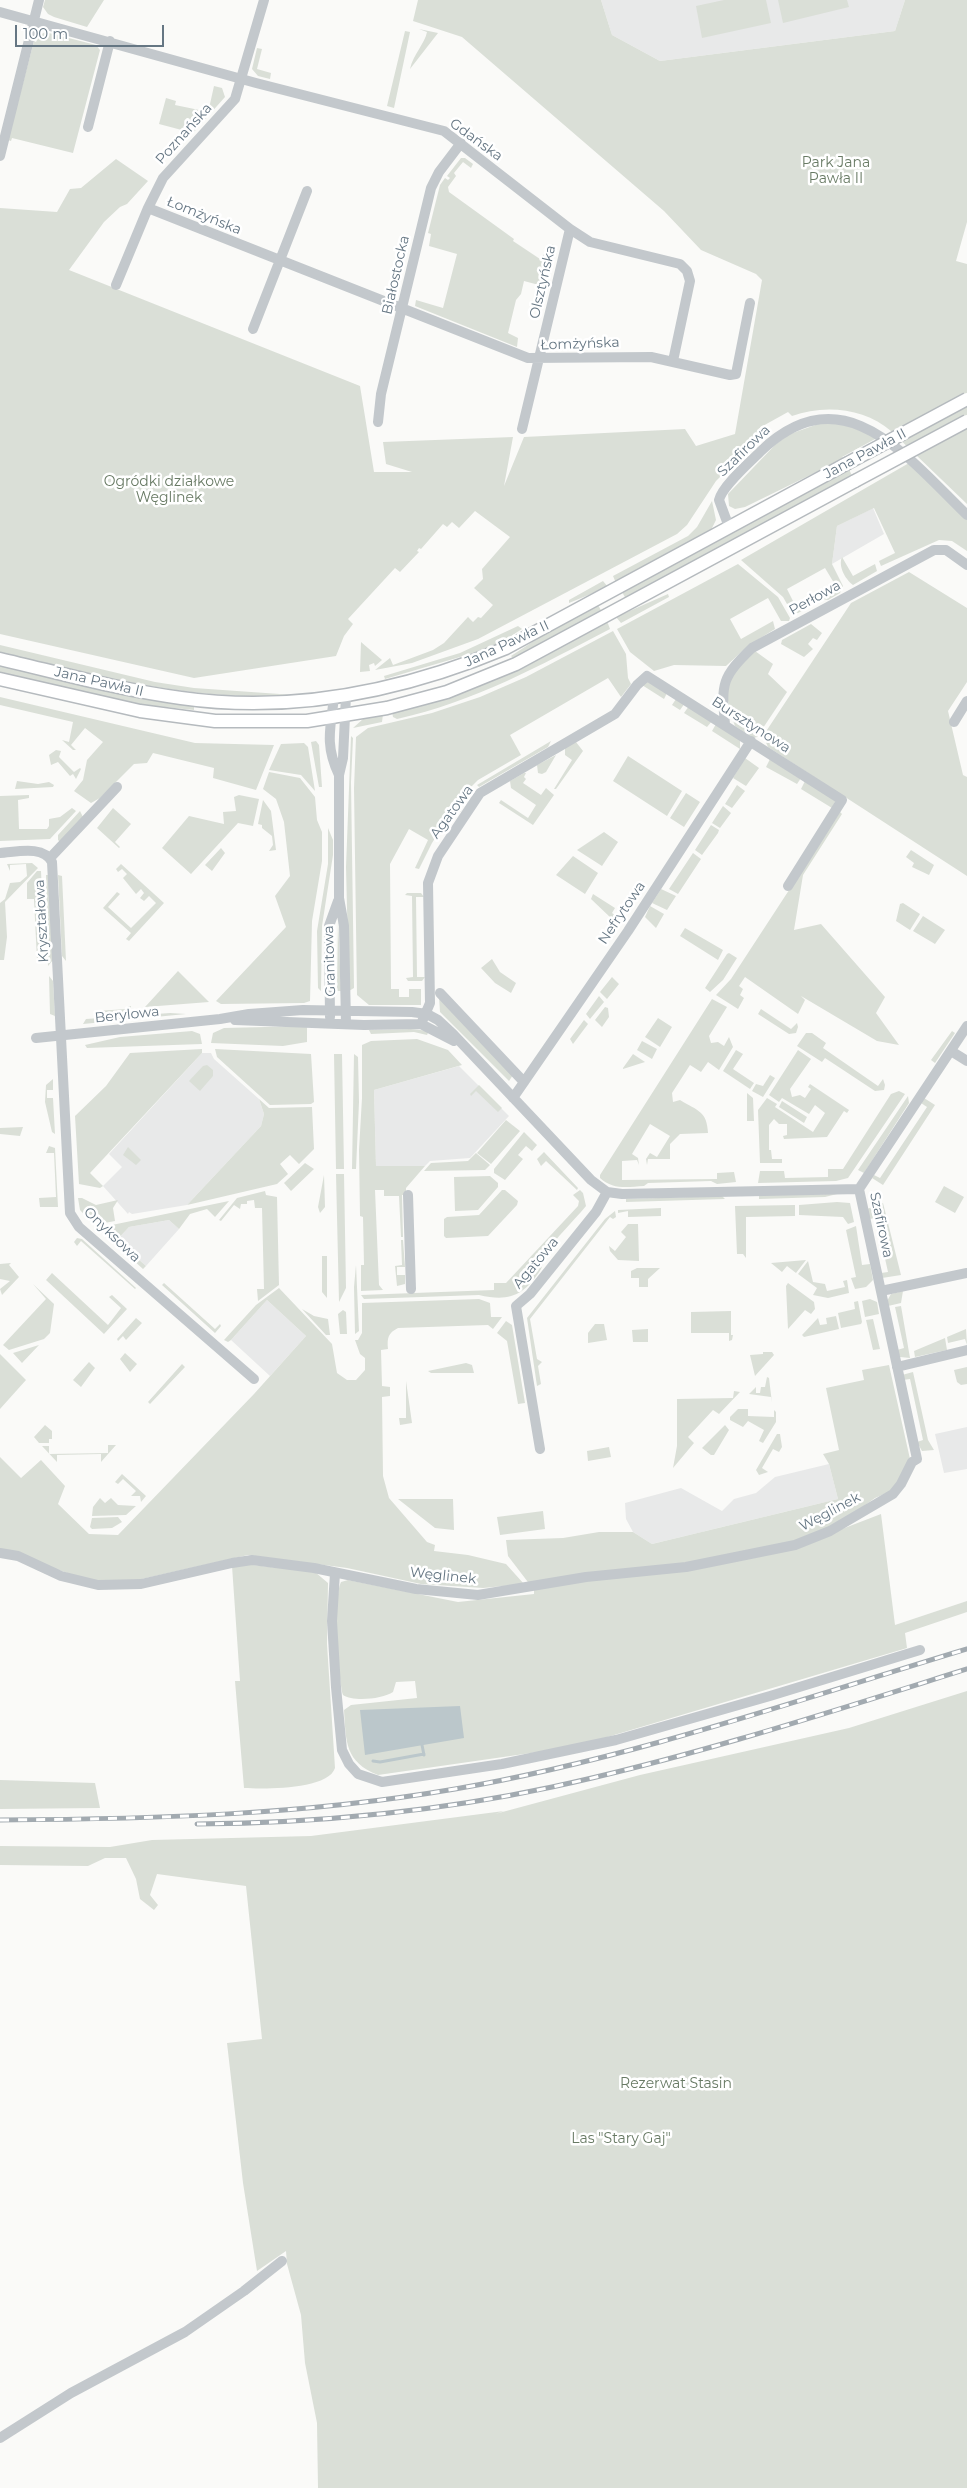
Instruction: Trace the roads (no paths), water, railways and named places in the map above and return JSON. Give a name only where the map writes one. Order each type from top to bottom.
[{"type":"main road","name":"Jana Pawła II","points":[[0,659],[123,688],[183,699],[254,703],[340,697],[418,680],[506,648],[967,399]]},
{"type":"main road","name":"Jana Pawła II","points":[[0,678],[122,707],[180,718],[244,723],[307,721],[387,708],[447,692],[516,664],[967,421]]},
{"type":"street","points":[[0,156],[39,0]]},
{"type":"street","name":"Poznańska","points":[[116,285],[148,208],[163,178],[235,99],[264,0]]},
{"type":"street","name":"Gdańska","points":[[0,12],[110,41],[241,79],[444,130],[570,229],[590,242],[680,264],[687,271],[690,281],[673,361]]},
{"type":"street","points":[[88,127],[110,41]]},
{"type":"street","name":"Białostocka","points":[[378,422],[381,394],[431,188],[439,172],[461,143]]},
{"type":"street","points":[[253,329],[307,191]]},
{"type":"street","name":"Łomżyńska","points":[[148,208],[522,357],[540,360],[635,356],[673,361],[730,375],[736,374],[750,303]]},
{"type":"street","name":"Olsztyńska","points":[[522,429],[570,229]]},
{"type":"street","name":"Szafirowa","points":[[729,527],[720,500],[726,487],[774,439],[800,423],[827,418],[851,422],[876,432],[891,443],[967,514]]},
{"type":"street","name":"Perłowa","points":[[725,724],[722,692],[732,668],[752,648],[934,550],[946,550],[967,565]]},
{"type":"street","name":"Bursztynowa","points":[[644,678],[651,677],[842,800],[788,886]]},
{"type":"street","name":"Agatowa","points":[[421,1024],[427,1014],[430,984],[428,883],[438,856],[480,793],[615,714],[644,678]]},
{"type":"street","name":"Granitowa","points":[[340,697],[346,716],[343,758],[338,775],[338,898],[344,926],[346,1024]]},
{"type":"street","name":"Granitowa","points":[[338,775],[331,758],[328,736],[331,718],[340,697]]},
{"type":"street","points":[[954,722],[967,701]]},
{"type":"street","points":[[307,721],[320,727],[328,736]]},
{"type":"street","name":"Nefrytowa","points":[[513,1098],[628,931],[751,741]]},
{"type":"street","points":[[0,853],[34,851],[44,853],[50,858],[117,787]]},
{"type":"street","name":"Kryształowa","points":[[50,858],[53,866],[61,1036]]},
{"type":"street","name":"Granitowa","points":[[330,1023],[329,926],[338,898]]},
{"type":"street","points":[[440,993],[524,1082]]},
{"type":"street","points":[[330,1011],[412,1012],[427,1014],[438,1020],[595,1183],[607,1192],[622,1194],[859,1189]]},
{"type":"street","name":"Berylowa","points":[[36,1038],[220,1019],[250,1014],[330,1011]]},
{"type":"street","name":"Berylowa","points":[[220,1019],[330,1023]]},
{"type":"street","points":[[330,1023],[421,1024],[463,1046]]},
{"type":"street","name":"Szafirowa","points":[[917,1459],[859,1189],[967,1026]]},
{"type":"street","name":"Onyksowa","points":[[61,1036],[68,1204],[74,1222],[254,1379]]},
{"type":"street","points":[[951,1051],[967,1061]]},
{"type":"street","name":"Agatowa","points":[[540,1449],[516,1306],[530,1294],[590,1220],[607,1192]]},
{"type":"street","points":[[408,1196],[411,1289]]},
{"type":"street","points":[[881,1291],[967,1273]]},
{"type":"street","points":[[897,1367],[967,1350]]},
{"type":"street","name":"Węglinek","points":[[0,1553],[18,1556],[61,1576],[108,1586],[141,1584],[244,1560],[263,1561],[335,1573],[416,1589],[478,1594],[586,1576],[686,1567],[795,1545],[830,1531],[893,1494],[901,1484],[912,1462],[917,1459]]},
{"type":"street","points":[[335,1573],[332,1621],[342,1750],[349,1764],[358,1774],[382,1782],[511,1762],[616,1740],[770,1696],[920,1650]]},
{"type":"street","points":[[0,2438],[71,2393],[185,2332],[244,2291],[282,2261]]},
{"type":"waterway","points":[[422,1745],[424,1755]]},
{"type":"waterway","points":[[373,1761],[380,1762],[424,1754]]},
{"type":"railway","points":[[0,1820],[172,1817],[228,1814],[341,1805],[455,1789],[585,1762],[649,1745],[777,1708],[967,1649]]},
{"type":"railway","points":[[197,1824],[375,1815],[508,1796],[604,1775],[709,1748],[967,1669]]},
{"type":"park label","name":"Park Jana Pawła II","points":[[836,172]]},
{"type":"park label","name":"Ogródki działkowe Węglinek","points":[[169,490]]},
{"type":"park label","name":"Rezerwat Stasin","points":[[676,2084]]},
{"type":"park label","name":"Las \"Stary Gaj\"","points":[[621,2139]]}]
